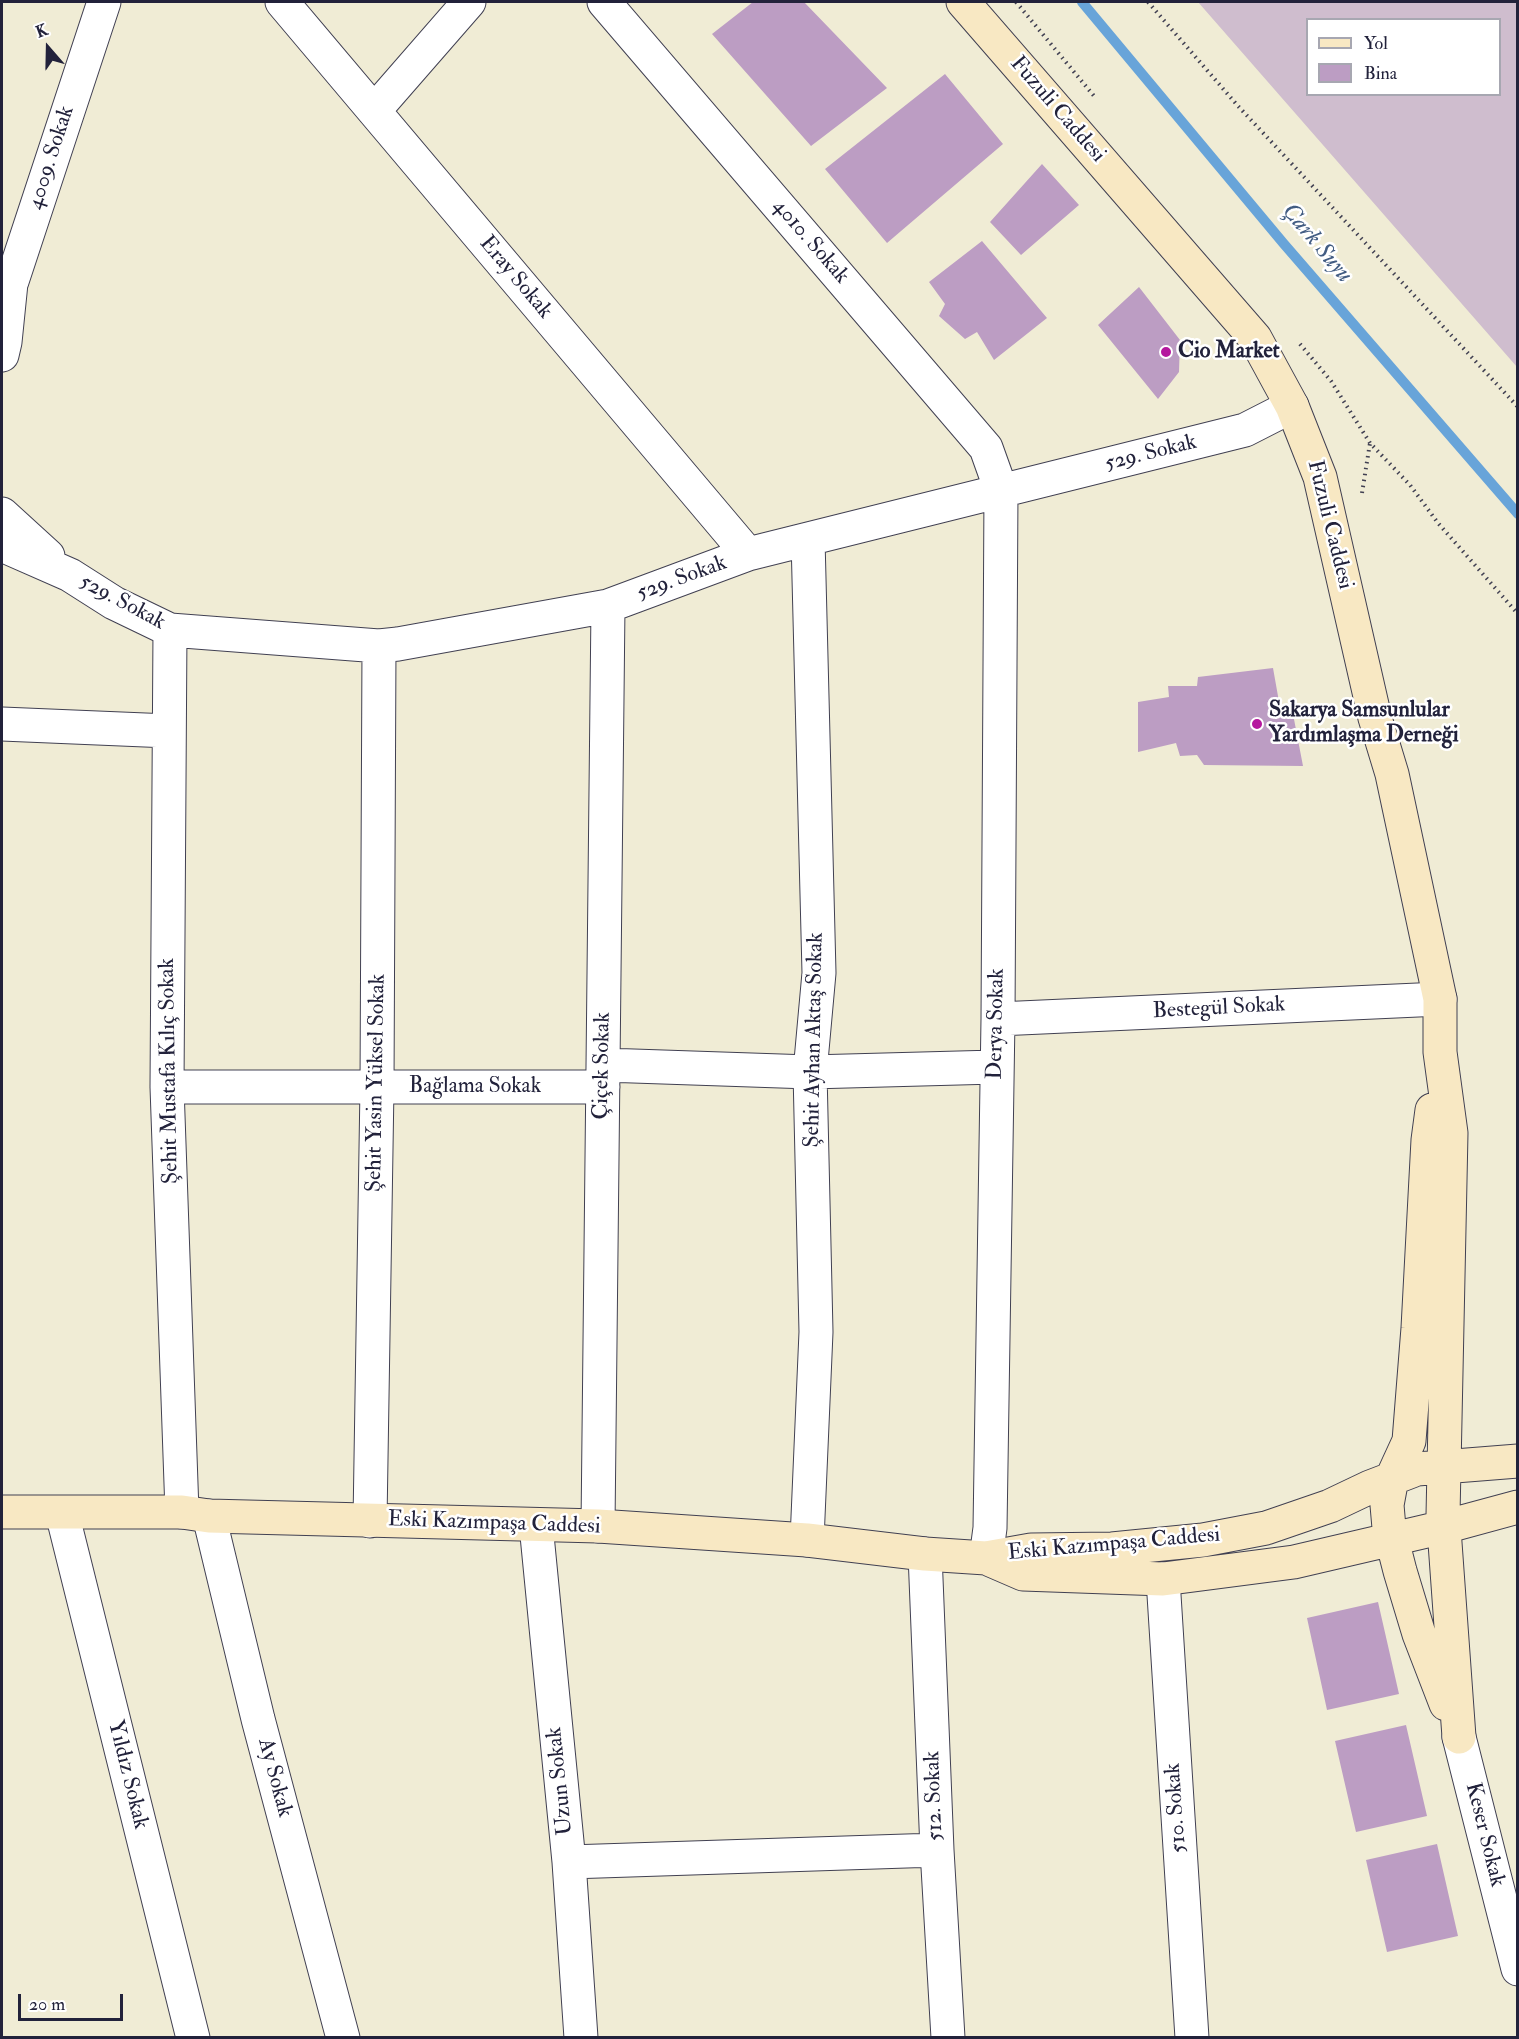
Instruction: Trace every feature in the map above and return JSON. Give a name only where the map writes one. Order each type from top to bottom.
[{"type":"street","name":"4009. Sokak","points":[[2,355],[5,342],[7,293],[104,2]]},
{"type":"street","name":"Eray Sokak","points":[[282,2],[748,554]]},
{"type":"street","points":[[374,111],[470,2]]},
{"type":"street","name":"4010. Sokak","points":[[604,2],[986,448],[1001,490]]},
{"type":"street","name":"Fuzuli Caddesi","points":[[963,2],[1255,338],[1292,406],[1320,477],[1374,718],[1392,774],[1440,999],[1440,1052]]},
{"type":"street","name":"529. Sokak","points":[[2,545],[70,575],[114,603],[170,630],[379,646],[608,606],[748,554],[1001,490],[1111,465],[1245,429],[1292,406]]},
{"type":"street","name":"Derya Sokak","points":[[986,1558],[990,1528],[998,1019],[1001,490]]},
{"type":"street","name":"529. Sokak","points":[[2,514],[70,575]]},
{"type":"street","name":"Şehit Ayhan Aktaş Sokak","points":[[807,1540],[816,1332],[810,1072],[819,973],[808,539]]},
{"type":"street","name":"Çiçek Sokak","points":[[598,1526],[608,606]]},
{"type":"street","name":"Şehit Mustafa Kılıç Sokak","points":[[170,630],[167,1087],[196,1514]]},
{"type":"street","name":"Şehit Yasin Yüksel Sokak","points":[[370,1521],[377,1087],[379,646]]},
{"type":"street","points":[[2,724],[169,731]]},
{"type":"street","name":"Bestegül Sokak","points":[[998,1019],[1440,999]]},
{"type":"street","points":[[1440,1052],[1451,1133],[1445,1364],[1444,1527],[1459,1737]]},
{"type":"street","points":[[1440,1052],[1428,1140],[1418,1328],[1409,1441],[1392,1478],[1387,1505],[1389,1528],[1419,1634],[1459,1737]]},
{"type":"street","name":"Bağlama Sokak","points":[[167,1087],[377,1087],[603,1076],[996,1067]]},
{"type":"street","name":"Eski Kazımpaşa Caddesi","points":[[2,1512],[196,1514],[370,1521],[598,1526],[807,1540],[925,1554],[986,1558],[1031,1550],[1113,1549],[1203,1540],[1266,1528],[1330,1506],[1417,1469],[1518,1461]]},
{"type":"street","name":"Eski Kazımpaşa Caddesi","points":[[986,1558],[1023,1574],[1163,1579],[1294,1562],[1392,1540],[1518,1507]]},
{"type":"street","name":"Yıldız Sokak","points":[[62,1513],[193,2037]]},
{"type":"street","name":"Ay Sokak","points":[[196,1514],[258,1719],[343,2037]]},
{"type":"street","name":"Uzun Sokak","points":[[536,1525],[569,1862],[581,2037]]},
{"type":"street","name":"512. Sokak","points":[[925,1554],[937,1850],[948,2037]]},
{"type":"street","name":"510. Sokak","points":[[1163,1579],[1192,2037]]},
{"type":"street","name":"Keser Sokak","points":[[1459,1737],[1504,1857],[1518,1969]]},
{"type":"street","points":[[569,1862],[937,1850]]},
{"type":"path","points":[[1148,2],[1238,106],[1518,407]]},
{"type":"path","points":[[1370,443],[1410,485],[1438,523],[1518,614]]},
{"type":"shaded area","points":[[1198,2],[1517,2],[1517,367]]},
{"type":"building","points":[[753,2],[804,2],[887,88],[811,146],[712,34]]},
{"type":"building","points":[[945,74],[1003,144],[887,243],[825,169]]},
{"type":"building","points":[[1042,164],[1079,205],[1021,255],[990,222]]},
{"type":"building","points":[[982,241],[1047,318],[994,360],[977,332],[965,339],[939,316],[945,304],[929,282]]},
{"type":"building","points":[[1139,287],[1180,340],[1179,372],[1158,399],[1098,325]]},
{"type":"building","points":[[1273,668],[1281,713],[1293,714],[1303,766],[1204,765],[1197,755],[1180,756],[1176,743],[1138,752],[1138,702],[1169,697],[1168,686],[1197,686],[1198,677]]},
{"type":"building","points":[[1378,1602],[1399,1694],[1327,1710],[1307,1618]]},
{"type":"building","points":[[1406,1725],[1427,1816],[1356,1832],[1335,1741]]},
{"type":"building","points":[[1437,1844],[1458,1936],[1387,1952],[1366,1860]]},
{"type":"waterway","name":"Çark Suyu","points":[[1082,2],[1284,244],[1518,514]]},
{"type":"place","name":"Cio Market","points":[[1166,352]]},
{"type":"place","name":"Sakarya Samsunlular Yardımlaşma Derneği","points":[[1257,724]]}]
